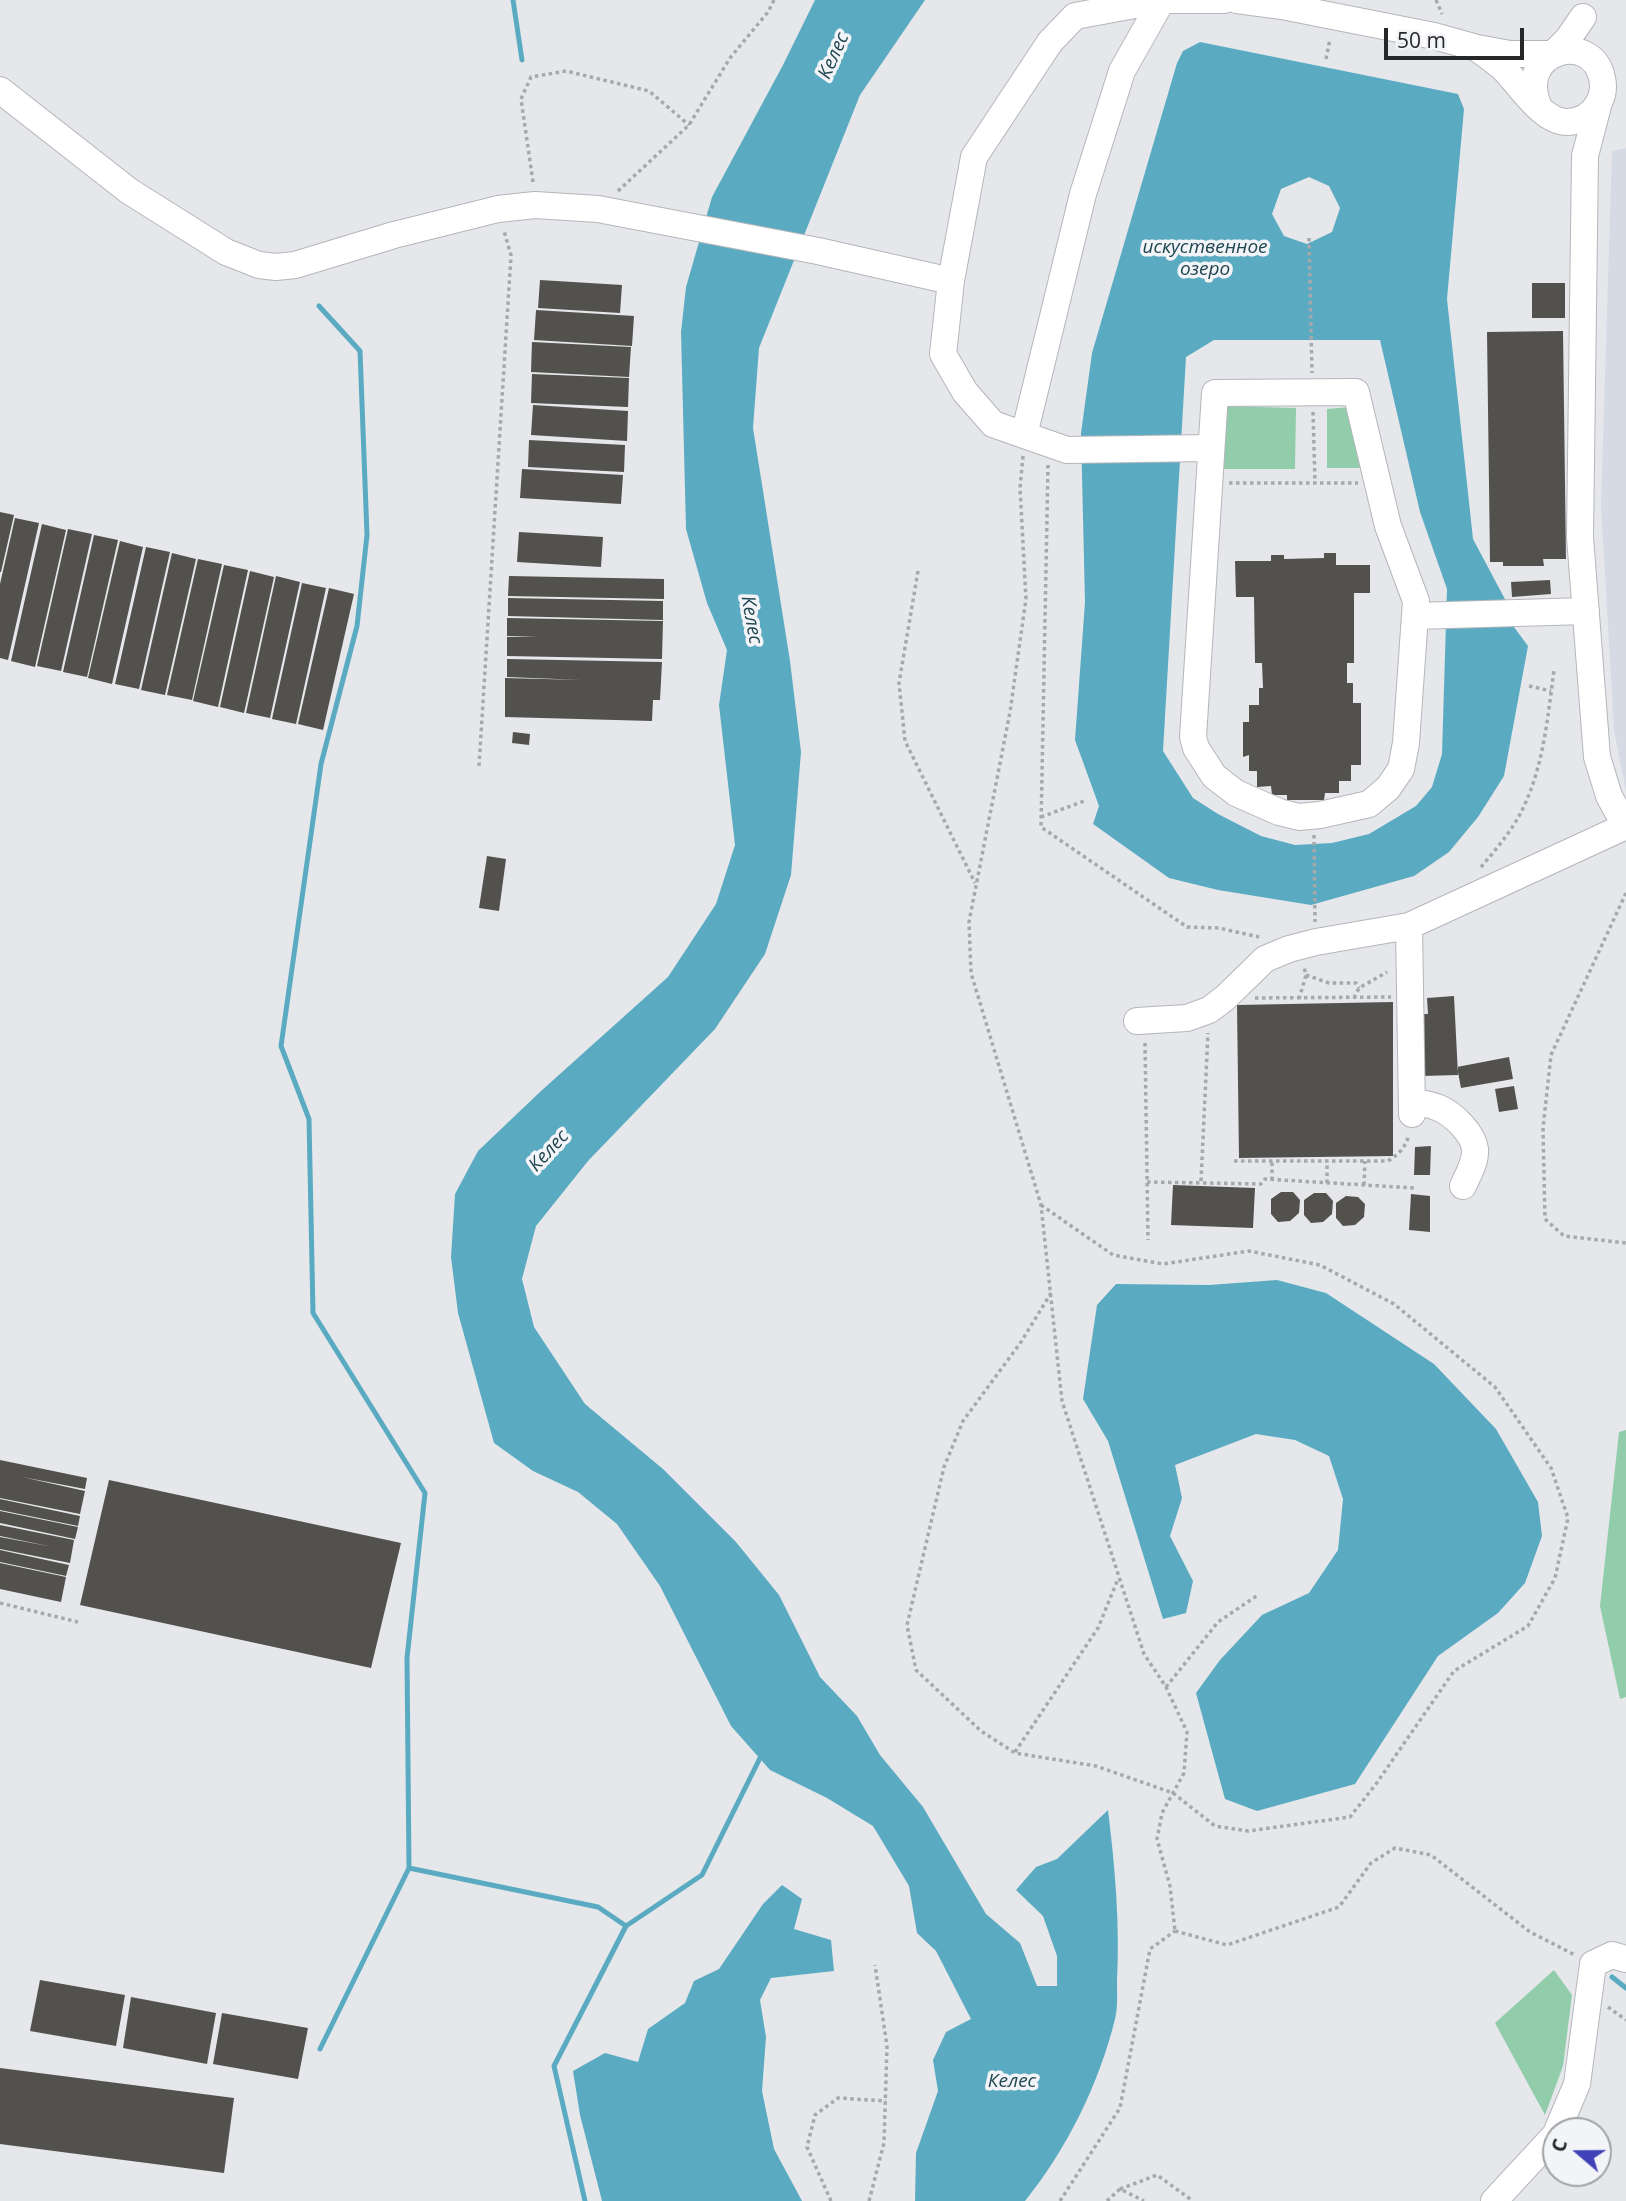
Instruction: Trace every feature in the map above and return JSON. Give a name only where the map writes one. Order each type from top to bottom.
[{"type":"street","points":[[1024,435],[1083,194],[1122,71],[1162,0]]},
{"type":"street","points":[[1200,448],[1067,450],[993,424],[965,392],[943,354],[951,281],[974,157],[1051,41],[1075,16],[1162,0],[1224,0]]},
{"type":"street","points":[[1237,0],[1282,6],[1434,36],[1510,54],[1577,52],[1596,64]]},
{"type":"street","points":[[1582,8],[1568,39],[1536,70],[1532,82],[1533,94],[1541,110],[1556,120],[1580,120],[1590,115],[1598,106]]},
{"type":"street","points":[[1141,1021],[1187,1018],[1217,1004],[1265,959],[1298,947],[1409,926],[1626,827],[1609,796],[1597,757],[1580,537],[1585,156],[1604,84],[1596,64],[1582,8]]},
{"type":"street","points":[[1477,48],[1502,68],[1541,110],[1577,142],[1585,156]]},
{"type":"street","points":[[0,90],[129,191],[226,252],[259,265],[295,265],[394,235],[498,209],[535,205],[598,209],[818,251],[951,281]]},
{"type":"street","points":[[1356,392],[1378,483],[1388,526],[1422,615],[1401,769],[1388,788],[1369,804],[1320,815],[1299,817],[1279,813],[1236,793],[1214,776],[1195,748],[1193,737],[1209,483],[1200,448],[1215,393],[1356,392]]},
{"type":"street","points":[[1422,615],[1586,611]]},
{"type":"street","points":[[1409,926],[1412,1108],[1437,1107],[1451,1115],[1467,1131],[1475,1148],[1473,1166],[1463,1186]]},
{"type":"street","points":[[1564,2117],[1577,2084],[1593,1964],[1612,1955],[1626,1959]]},
{"type":"street","points":[[1494,2201],[1542,2149]]},
{"type":"path","points":[[598,209],[690,125],[730,58],[768,12],[774,0]]},
{"type":"path","points":[[535,205],[521,99],[531,77],[566,71],[649,92],[690,125]]},
{"type":"path","points":[[479,765],[510,255],[498,209]]},
{"type":"path","points":[[1309,238],[1311,346]]},
{"type":"path","points":[[1024,435],[1020,488],[1026,599],[1010,712],[969,922],[971,973],[1041,1205],[1062,1401],[1144,1654],[1166,1687],[1187,1732],[1184,1773],[1162,1813],[1157,1839],[1170,1886],[1175,1931]]},
{"type":"path","points":[[1209,483],[1378,483]]},
{"type":"path","points":[[918,571],[899,683],[905,741],[976,885]]},
{"type":"path","points":[[1480,869],[1502,842],[1524,807],[1534,782],[1540,764],[1554,670]]},
{"type":"path","points":[[1529,686],[1551,691]]},
{"type":"path","points":[[1041,817],[1087,800]]},
{"type":"path","points":[[1314,828],[1315,918]]},
{"type":"path","points":[[1626,893],[1551,1055],[1543,1128],[1545,1219],[1564,1236],[1626,1243]]},
{"type":"path","points":[[1298,947],[1306,975],[1299,999]]},
{"type":"path","points":[[1354,998],[1359,988],[1410,958]]},
{"type":"path","points":[[1306,975],[1329,983],[1356,983],[1359,988]]},
{"type":"path","points":[[1201,1181],[1217,1004],[1410,997]]},
{"type":"path","points":[[1141,1021],[1148,1240]]},
{"type":"path","points":[[1234,1161],[1388,1161],[1398,1155],[1409,1138],[1412,1108]]},
{"type":"path","points":[[1272,1161],[1272,1180]]},
{"type":"path","points":[[1327,1161],[1327,1183]]},
{"type":"path","points":[[1364,1185],[1365,1161]]},
{"type":"path","points":[[1147,1182],[1261,1184],[1265,1179],[1415,1188]]},
{"type":"path","points":[[1041,1205],[1113,1255],[1163,1264],[1249,1251],[1320,1265],[1394,1304],[1495,1387],[1551,1468],[1568,1518],[1555,1578],[1528,1626],[1454,1671],[1350,1817],[1248,1831],[1215,1826],[1173,1793],[1096,1766],[1015,1753],[981,1731],[916,1670],[907,1625],[943,1467],[963,1421],[1021,1342],[1051,1293]]},
{"type":"path","points":[[1015,1753],[1098,1628],[1119,1577]]},
{"type":"path","points":[[1166,1687],[1218,1622],[1258,1595]]},
{"type":"path","points":[[0,1603],[78,1622]]},
{"type":"path","points":[[1175,1931],[1227,1945],[1339,1907],[1371,1863],[1395,1848],[1432,1855],[1530,1932],[1593,1964]]},
{"type":"path","points":[[1060,2201],[1119,2108],[1150,1949],[1175,1931]]},
{"type":"path","points":[[869,2201],[884,2143],[886,2101],[887,2046],[875,1965]]},
{"type":"path","points":[[831,2201],[807,2147],[816,2115],[838,2098],[886,2101]]},
{"type":"path","points":[[1107,2201],[1120,2189],[1157,2175],[1194,2201]]},
{"type":"path","points":[[1120,2189],[1144,2201]]},
{"type":"shaded area","points":[[1626,148],[1626,791],[1614,730],[1601,505],[1612,151]]},
{"type":"green space","points":[[1220,406],[1296,408],[1295,469],[1220,469]]},
{"type":"green space","points":[[1351,407],[1363,468],[1327,468],[1327,409]]},
{"type":"green space","points":[[1626,1430],[1626,1697],[1620,1699],[1600,1606],[1619,1432]]},
{"type":"green space","points":[[1554,1970],[1572,1995],[1563,2066],[1545,2115],[1495,2023]]},
{"type":"water","name":"Келес","points":[[815,0],[925,0],[860,95],[759,348],[753,428],[790,661],[801,752],[791,875],[765,954],[715,1029],[588,1161],[536,1226],[522,1279],[534,1327],[585,1404],[663,1469],[736,1542],[779,1595],[820,1677],[857,1716],[880,1755],[923,1807],[986,1914],[1020,1943],[1037,1986],[1057,1986],[1057,1956],[1043,1916],[1016,1890],[1036,1867],[1057,1859],[1108,1810],[1118,1938],[1117,2010],[1100,2068],[1080,2115],[1055,2160],[1025,2201],[915,2201],[916,2153],[938,2091],[933,2060],[946,2032],[971,2019],[936,1951],[917,1933],[909,1886],[873,1826],[827,1798],[770,1770],[731,1726],[660,1586],[617,1524],[578,1492],[533,1471],[494,1443],[458,1313],[451,1257],[455,1194],[478,1151],[668,977],[716,904],[735,845],[719,705],[727,650],[707,603],[686,529],[681,332],[686,287],[712,197]]},
{"type":"water","name":"искуственное озеро","points":[[1200,42],[1458,94],[1464,109],[1447,299],[1473,539],[1507,603],[1511,623],[1528,646],[1504,776],[1478,817],[1449,852],[1414,876],[1311,905],[1218,890],[1169,878],[1093,824],[1099,806],[1075,740],[1085,602],[1081,433],[1092,353],[1177,63],[1183,51]],"holes":[[[1309,177],[1329,186],[1340,208],[1332,232],[1307,244],[1284,236],[1272,214],[1281,189]],[[1214,340],[1380,340],[1420,512],[1447,589],[1442,754],[1432,787],[1416,806],[1369,834],[1332,843],[1295,845],[1261,836],[1193,798],[1163,751],[1186,357]]]},
{"type":"water","points":[[1277,1280],[1326,1293],[1434,1364],[1496,1429],[1538,1502],[1542,1536],[1525,1583],[1498,1613],[1438,1656],[1355,1784],[1257,1811],[1225,1799],[1196,1693],[1220,1660],[1262,1615],[1309,1593],[1338,1550],[1343,1499],[1329,1456],[1295,1440],[1256,1434],[1175,1465],[1182,1498],[1170,1536],[1193,1581],[1186,1613],[1163,1619],[1108,1441],[1083,1399],[1097,1305],[1116,1284],[1209,1285]]},
{"type":"water","points":[[782,1885],[802,1899],[794,1929],[831,1940],[834,1971],[771,1978],[760,2000],[766,2037],[762,2091],[774,2149],[802,2201],[602,2201],[580,2115],[573,2071],[605,2053],[638,2062],[648,2029],[685,2003],[694,1981],[719,1969],[763,1904]]},
{"type":"building","points":[[540,280],[622,285],[620,313],[538,308]]},
{"type":"building","points":[[1532,283],[1565,283],[1565,318],[1532,318]]},
{"type":"building","points":[[536,310],[634,316],[632,346],[534,340]]},
{"type":"building","points":[[1563,331],[1566,559],[1543,559],[1544,566],[1503,566],[1503,562],[1490,562],[1487,332]]},
{"type":"building","points":[[532,342],[631,347],[629,377],[531,372]]},
{"type":"building","points":[[532,374],[629,378],[628,407],[531,403]]},
{"type":"building","points":[[533,405],[628,411],[627,441],[531,435]]},
{"type":"building","points":[[529,440],[625,445],[624,472],[528,467]]},
{"type":"building","points":[[522,469],[623,475],[621,504],[520,498]]},
{"type":"building","points":[[0,512],[14,515],[1,572],[0,572]]},
{"type":"building","points":[[15,518],[39,523],[8,660],[0,658],[0,584]]},
{"type":"building","points":[[42,524],[66,530],[35,667],[11,661]]},
{"type":"building","points":[[68,529],[92,534],[61,671],[37,666]]},
{"type":"building","points":[[519,532],[603,537],[601,567],[517,562]]},
{"type":"building","points":[[94,535],[118,540],[87,677],[63,672]]},
{"type":"building","points":[[120,541],[143,547],[112,684],[88,678]]},
{"type":"building","points":[[146,547],[170,552],[139,689],[115,684]]},
{"type":"building","points":[[172,553],[196,559],[165,695],[141,690]]},
{"type":"building","points":[[1324,553],[1336,553],[1336,565],[1370,565],[1370,593],[1354,593],[1354,663],[1347,663],[1347,683],[1353,683],[1353,703],[1361,703],[1361,765],[1351,765],[1351,781],[1339,781],[1339,793],[1325,793],[1324,800],[1287,800],[1287,795],[1272,795],[1271,786],[1257,787],[1257,771],[1249,771],[1249,755],[1243,757],[1243,722],[1249,722],[1249,705],[1259,705],[1259,688],[1263,688],[1262,663],[1255,663],[1254,597],[1236,597],[1235,561],[1271,561],[1271,555],[1284,555],[1284,559],[1324,558]]},
{"type":"building","points":[[198,559],[222,564],[192,700],[167,695]]},
{"type":"building","points":[[224,565],[248,570],[218,707],[193,701]]},
{"type":"building","points":[[250,571],[274,577],[244,713],[220,707]]},
{"type":"building","points":[[276,576],[300,582],[270,718],[246,713]]},
{"type":"building","points":[[509,576],[664,579],[664,599],[508,596]]},
{"type":"building","points":[[1550,580],[1551,594],[1512,597],[1511,582]]},
{"type":"building","points":[[302,583],[326,588],[296,724],[272,719]]},
{"type":"building","points":[[329,588],[354,594],[323,730],[298,724]]},
{"type":"building","points":[[508,598],[663,601],[663,620],[508,616]]},
{"type":"building","points":[[507,618],[663,621],[662,659],[507,656],[507,637],[538,637],[507,636]]},
{"type":"building","points":[[507,659],[662,662],[660,700],[653,700],[652,721],[505,717],[505,678],[582,680],[507,677]]},
{"type":"building","points":[[513,732],[530,734],[529,745],[512,743]]},
{"type":"building","points":[[487,856],[506,859],[499,911],[479,908]]},
{"type":"building","points":[[1454,996],[1458,1075],[1422,1076],[1419,1014],[1428,1014],[1427,998]]},
{"type":"building","points":[[1393,1002],[1393,1156],[1239,1158],[1237,1005]]},
{"type":"building","points":[[1509,1057],[1513,1079],[1461,1088],[1457,1067]]},
{"type":"building","points":[[1514,1086],[1518,1109],[1499,1112],[1495,1089]]},
{"type":"building","points":[[1431,1146],[1430,1175],[1414,1175],[1415,1147]]},
{"type":"building","points":[[1173,1185],[1255,1188],[1253,1228],[1171,1225]]},
{"type":"building","points":[[1281,1192],[1293,1192],[1300,1200],[1299,1213],[1290,1221],[1278,1222],[1271,1214],[1271,1199]]},
{"type":"building","points":[[1314,1193],[1326,1193],[1333,1201],[1332,1214],[1323,1222],[1311,1223],[1304,1215],[1304,1200]]},
{"type":"building","points":[[1411,1194],[1430,1196],[1430,1232],[1409,1230]]},
{"type":"building","points":[[1346,1196],[1358,1197],[1365,1204],[1364,1217],[1355,1225],[1343,1226],[1336,1218],[1336,1203]]},
{"type":"building","points":[[0,1460],[87,1478],[85,1489],[22,1477],[85,1491],[80,1514],[0,1498]]},
{"type":"building","points":[[109,1480],[401,1543],[371,1668],[80,1605]]},
{"type":"building","points":[[0,1499],[80,1516],[78,1526],[0,1510]]},
{"type":"building","points":[[0,1511],[78,1527],[75,1539],[0,1523]]},
{"type":"building","points":[[0,1525],[74,1540],[70,1563],[0,1549],[0,1537],[53,1547],[0,1536]]},
{"type":"building","points":[[0,1550],[69,1565],[66,1576],[0,1562]]},
{"type":"building","points":[[0,1563],[66,1577],[61,1602],[0,1589]]},
{"type":"building","points":[[40,1980],[125,1995],[116,2046],[30,2031]]},
{"type":"building","points":[[131,1997],[216,2013],[207,2064],[123,2048]]},
{"type":"building","points":[[222,2013],[308,2028],[298,2079],[213,2064]]},
{"type":"building","points":[[0,2068],[234,2098],[224,2173],[0,2144]]},
{"type":"waterway","points":[[513,0],[522,60]]},
{"type":"waterway","points":[[319,306],[360,351],[367,535],[357,626],[321,764],[281,1046],[309,1119],[313,1313],[425,1493],[407,1658],[409,1868]]},
{"type":"waterway","points":[[585,2201],[554,2066],[626,1926],[702,1875],[762,1754]]},
{"type":"waterway","points":[[320,2049],[409,1868],[598,1907],[626,1926]]},
{"type":"waterway","points":[[1612,1977],[1626,1988]]}]
